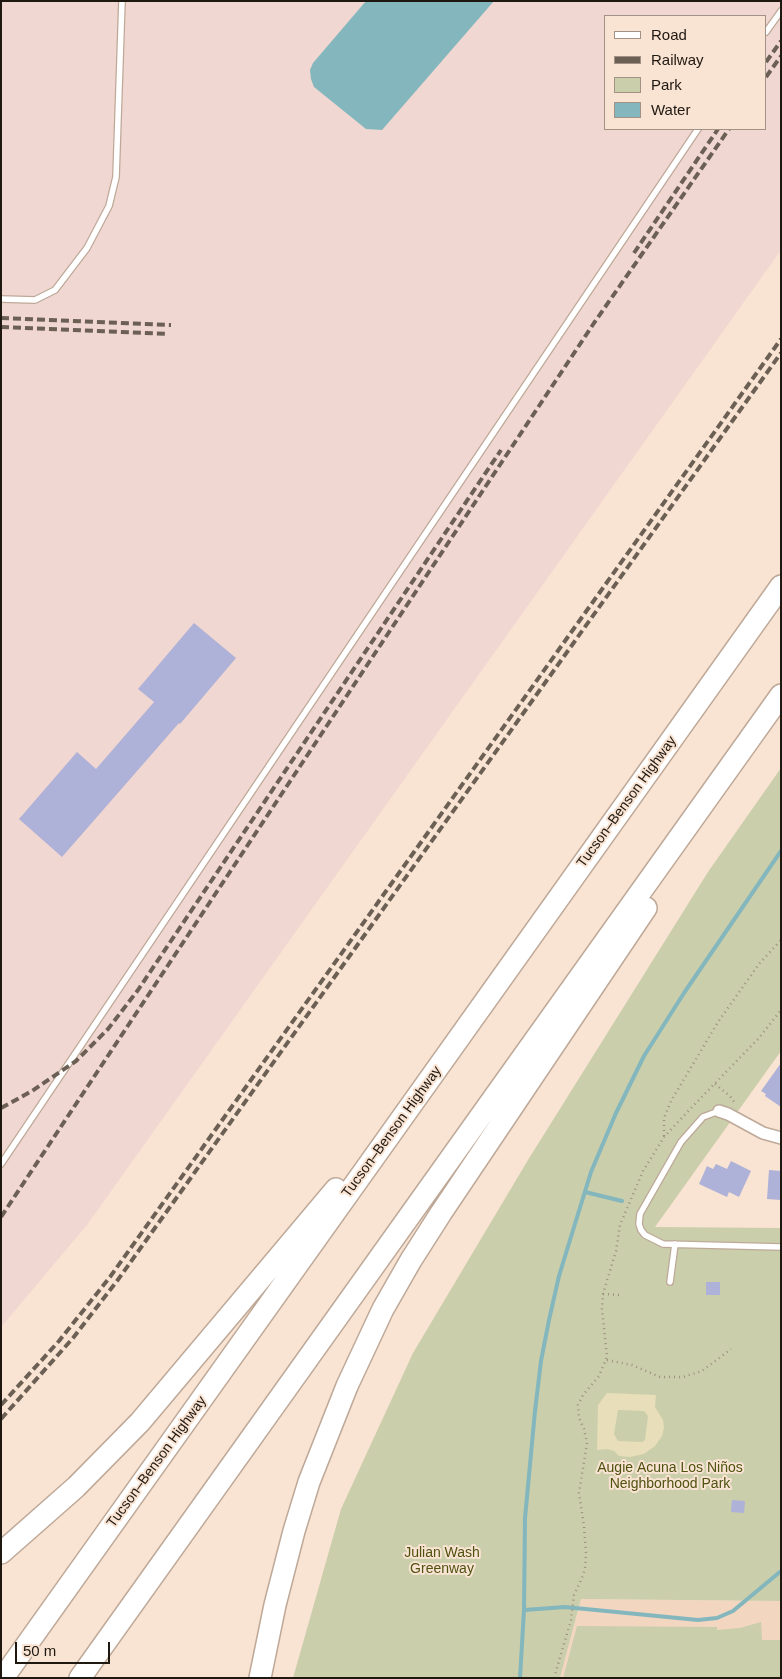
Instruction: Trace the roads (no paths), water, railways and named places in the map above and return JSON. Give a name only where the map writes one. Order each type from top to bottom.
[{"type":"highway","name":"Tucson–Benson Highway","points":[[3,1678],[781,586]]},
{"type":"highway","points":[[80,1678],[781,695]]},
{"type":"highway","points":[[260,1678],[282,1578],[309,1482],[347,1386],[383,1309],[440,1213],[781,705]]},
{"type":"highway","points":[[1,1553],[76,1487],[140,1422],[441,1064]]},
{"type":"street","points":[[719,1111],[763,1133],[781,1138]]},
{"type":"lane","points":[[1,299],[35,300],[55,290],[87,248],[109,206],[116,177],[122,1]]},
{"type":"lane","points":[[767,31],[781,11]]},
{"type":"lane","points":[[1,1164],[697,130]]},
{"type":"lane","points":[[719,1111],[703,1118],[682,1142],[640,1214],[639,1224],[641,1230],[645,1235],[664,1244],[781,1247]]},
{"type":"lane","points":[[670,1282],[675,1244]]},
{"type":"water","points":[[366,1],[494,1],[382,130],[366,129],[314,87],[311,79],[310,70],[313,63]]},
{"type":"waterway","points":[[520,1678],[524,1610],[525,1518],[541,1361],[559,1276],[591,1172],[616,1113],[644,1056],[684,993],[781,851]]},
{"type":"waterway","points":[[585,1192],[622,1201]]},
{"type":"waterway","points":[[524,1610],[565,1607],[698,1620],[717,1618],[733,1611],[781,1571]]},
{"type":"railway","points":[[767,61],[781,41]]},
{"type":"railway","points":[[767,76],[781,56]]},
{"type":"railway","points":[[634,253],[717,130]]},
{"type":"railway","points":[[1,1217],[594,323],[728,130]]},
{"type":"railway","points":[[1,318],[171,325]]},
{"type":"railway","points":[[1,327],[168,334]]},
{"type":"railway","points":[[1,1405],[59,1341],[110,1277],[781,339]]},
{"type":"railway","points":[[1,1419],[73,1338],[117,1281],[781,353]]},
{"type":"railway","points":[[1,1108],[32,1091],[76,1061],[108,1029],[138,990],[501,450]]},
{"type":"park label","name":"Augie Acuna Los Niños Neighborhood Park","points":[[670,1476]]},
{"type":"park label","name":"Julian Wash Greenway","points":[[442,1562]]}]
